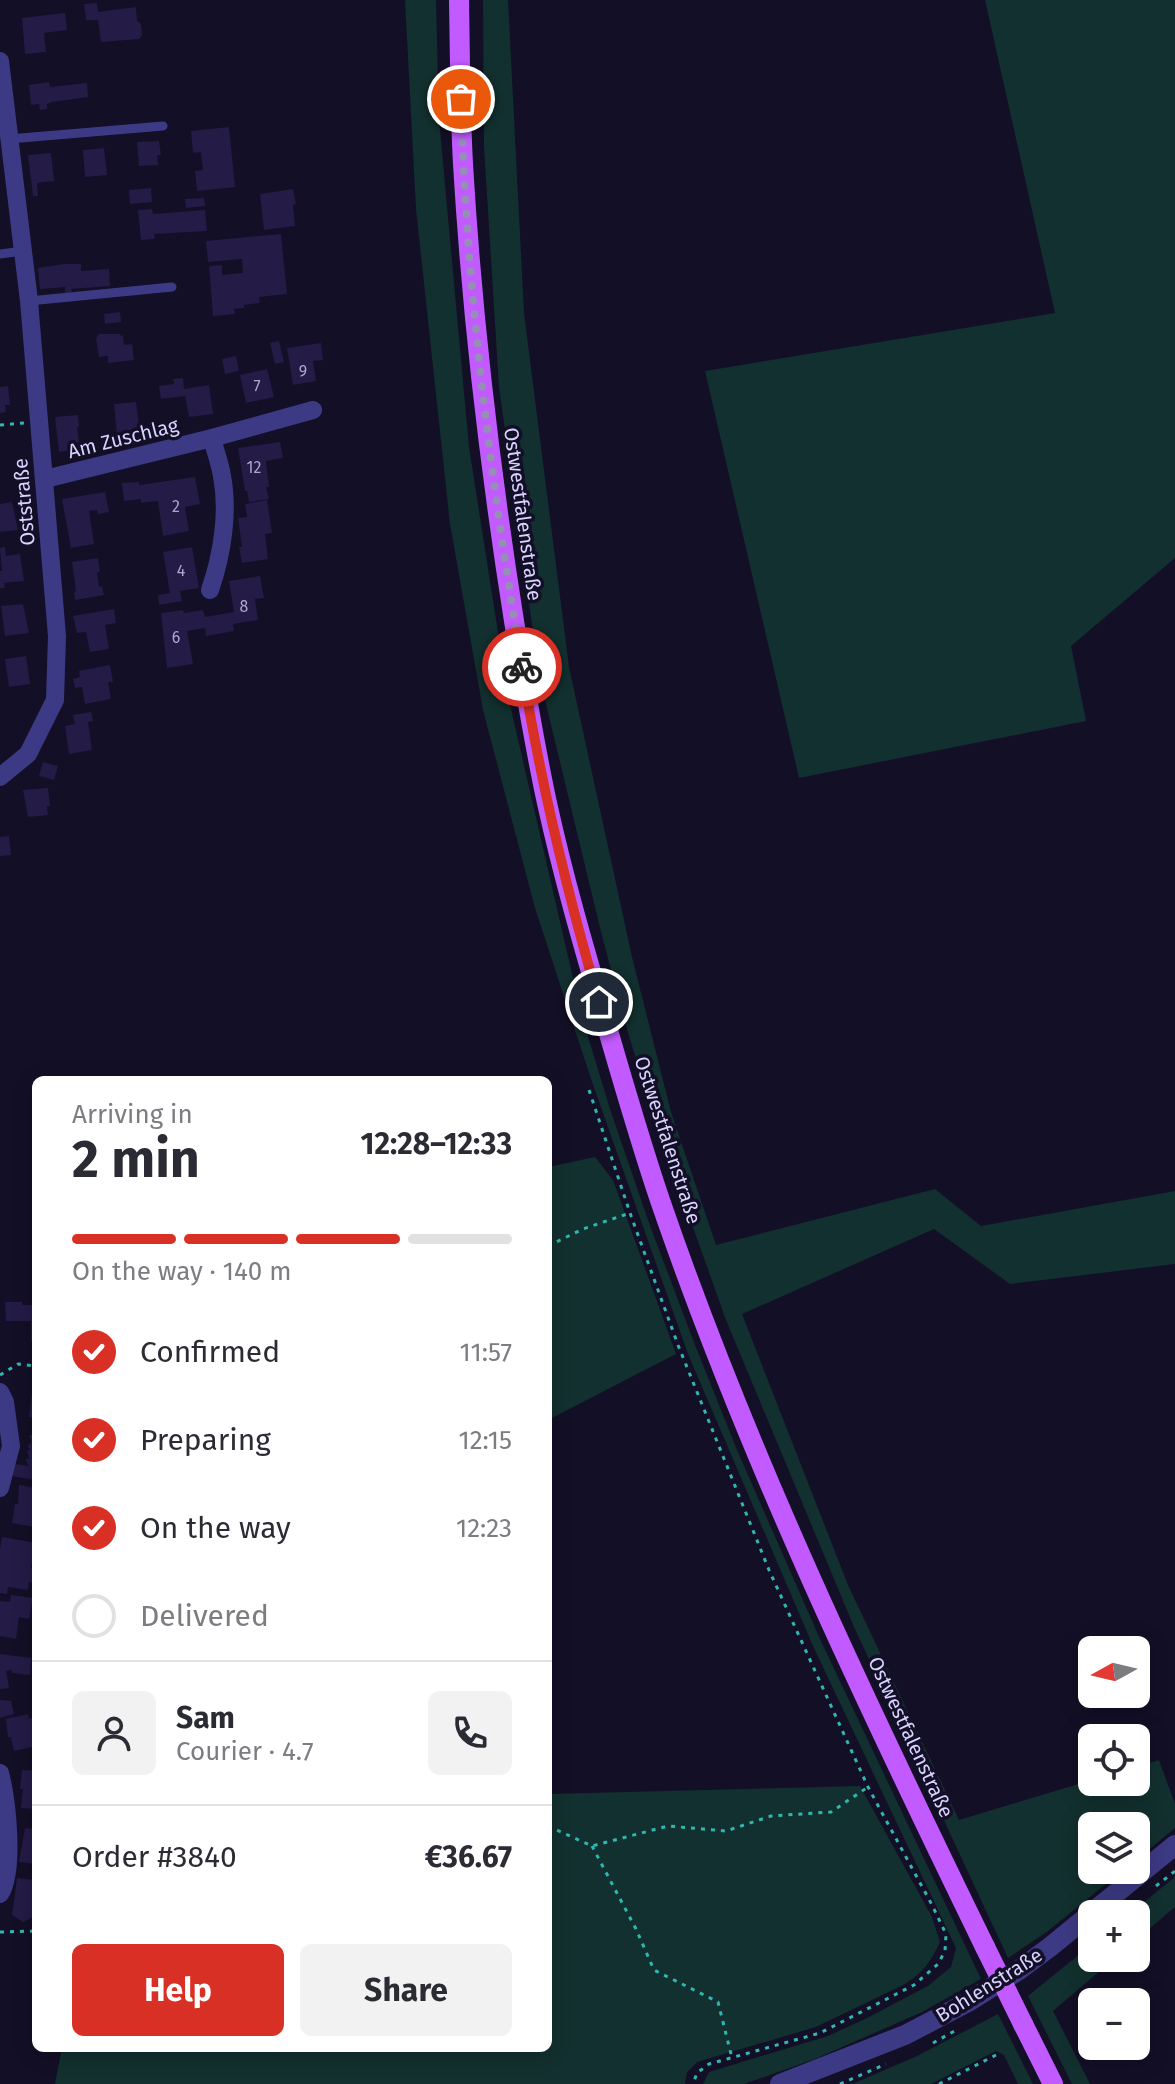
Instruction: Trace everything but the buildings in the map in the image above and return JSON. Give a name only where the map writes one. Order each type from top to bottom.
[{"type":"main road","name":"Ostwestfalenstraße","points":[[459,0],[469,254],[495,498],[544,787],[576,922],[662,1205],[698,1307],[777,1501],[876,1722],[1053,2084]]},
{"type":"street","name":"Oststraße","points":[[0,61],[29,301],[57,636],[55,700],[28,754],[0,777]]},
{"type":"street","name":"Am Zuschlag","points":[[45,479],[313,410]]},
{"type":"street","points":[[210,590],[218,566],[224,517],[222,477],[212,438]]},
{"type":"street","points":[[0,1392],[5,1402],[11,1446],[0,1488]]},
{"type":"street","points":[[0,1776],[5,1790],[8,1851],[4,1889],[0,1894]]},
{"type":"street","name":"Bohlenstraße","points":[[780,2084],[905,2035],[968,2002],[1050,1947],[1175,1845]]},
{"type":"lane","points":[[9,139],[163,126]]},
{"type":"lane","points":[[0,254],[23,251]]},
{"type":"lane","points":[[29,301],[172,287]]},
{"type":"path","points":[[0,425],[39,421]]},
{"type":"path","points":[[589,1090],[678,1345],[763,1556],[868,1787],[946,1934],[945,1951],[938,1964],[914,1985],[820,2033],[709,2064],[697,2073],[693,2084]]},
{"type":"path","points":[[552,1244],[583,1229],[630,1213]]},
{"type":"path","points":[[0,1375],[18,1364],[32,1366]]},
{"type":"path","points":[[592,1846],[668,1826],[726,1831],[771,1816],[831,1812],[868,1787]]},
{"type":"path","points":[[552,1828],[592,1846],[654,1970],[718,2002],[732,2059]]},
{"type":"path","points":[[0,1932],[32,1931]]},
{"type":"path","points":[[939,2084],[996,2055]]},
{"type":"green space","points":[[405,0],[436,0],[439,119],[469,447],[508,696],[582,1017],[649,1223],[737,1450],[820,1639],[981,1979],[922,2012],[815,2059],[744,2084],[703,2084],[709,2072],[828,2036],[928,1986],[951,1967],[956,1948],[813,1646],[688,1354],[591,1079],[535,908],[483,710],[450,524],[416,209]]},
{"type":"green space","points":[[483,0],[508,0],[524,313],[569,667],[632,957],[671,1112],[716,1245],[935,1189],[981,1226],[1175,1191],[1175,1264],[1010,1284],[934,1229],[742,1314],[848,1585],[959,1820],[1078,1784],[1078,1796],[1150,1796],[1150,1763],[1159,1760],[1175,1804],[1175,1828],[1150,1849],[1150,1812],[1078,1812],[1078,1884],[1106,1884],[1086,1900],[1078,1900],[1078,1907],[1008,1958],[854,1627],[726,1320],[659,1132],[628,1033],[539,675],[499,387],[484,146]]},
{"type":"green space","points":[[985,0],[1175,0],[1175,558],[1071,646],[1086,721],[799,778],[705,371],[1055,313]]},
{"type":"green space","points":[[595,1157],[613,1180],[676,1354],[552,1418],[552,1166]]},
{"type":"green space","points":[[860,1786],[932,1917],[940,1942],[921,1972],[903,1985],[816,2027],[697,2062],[687,2072],[685,2084],[55,2084],[61,2052],[552,2052],[552,1794]]},
{"type":"green space","points":[[1175,1877],[1175,1907],[1150,1928],[1150,1900],[1146,1900]]},
{"type":"green space","points":[[1078,1955],[1078,1972],[1099,1972],[1053,2011],[1090,2084],[1072,2084],[1028,1996]]},
{"type":"green space","points":[[998,2014],[1033,2084],[1018,2084],[1004,2055],[996,2051],[931,2084],[852,2084],[915,2057]]},
{"type":"way so far","points":[[461,99],[481,382],[499,527],[522,667]]},
{"type":"route","points":[[522,667],[547,801],[599,1002]]}]
